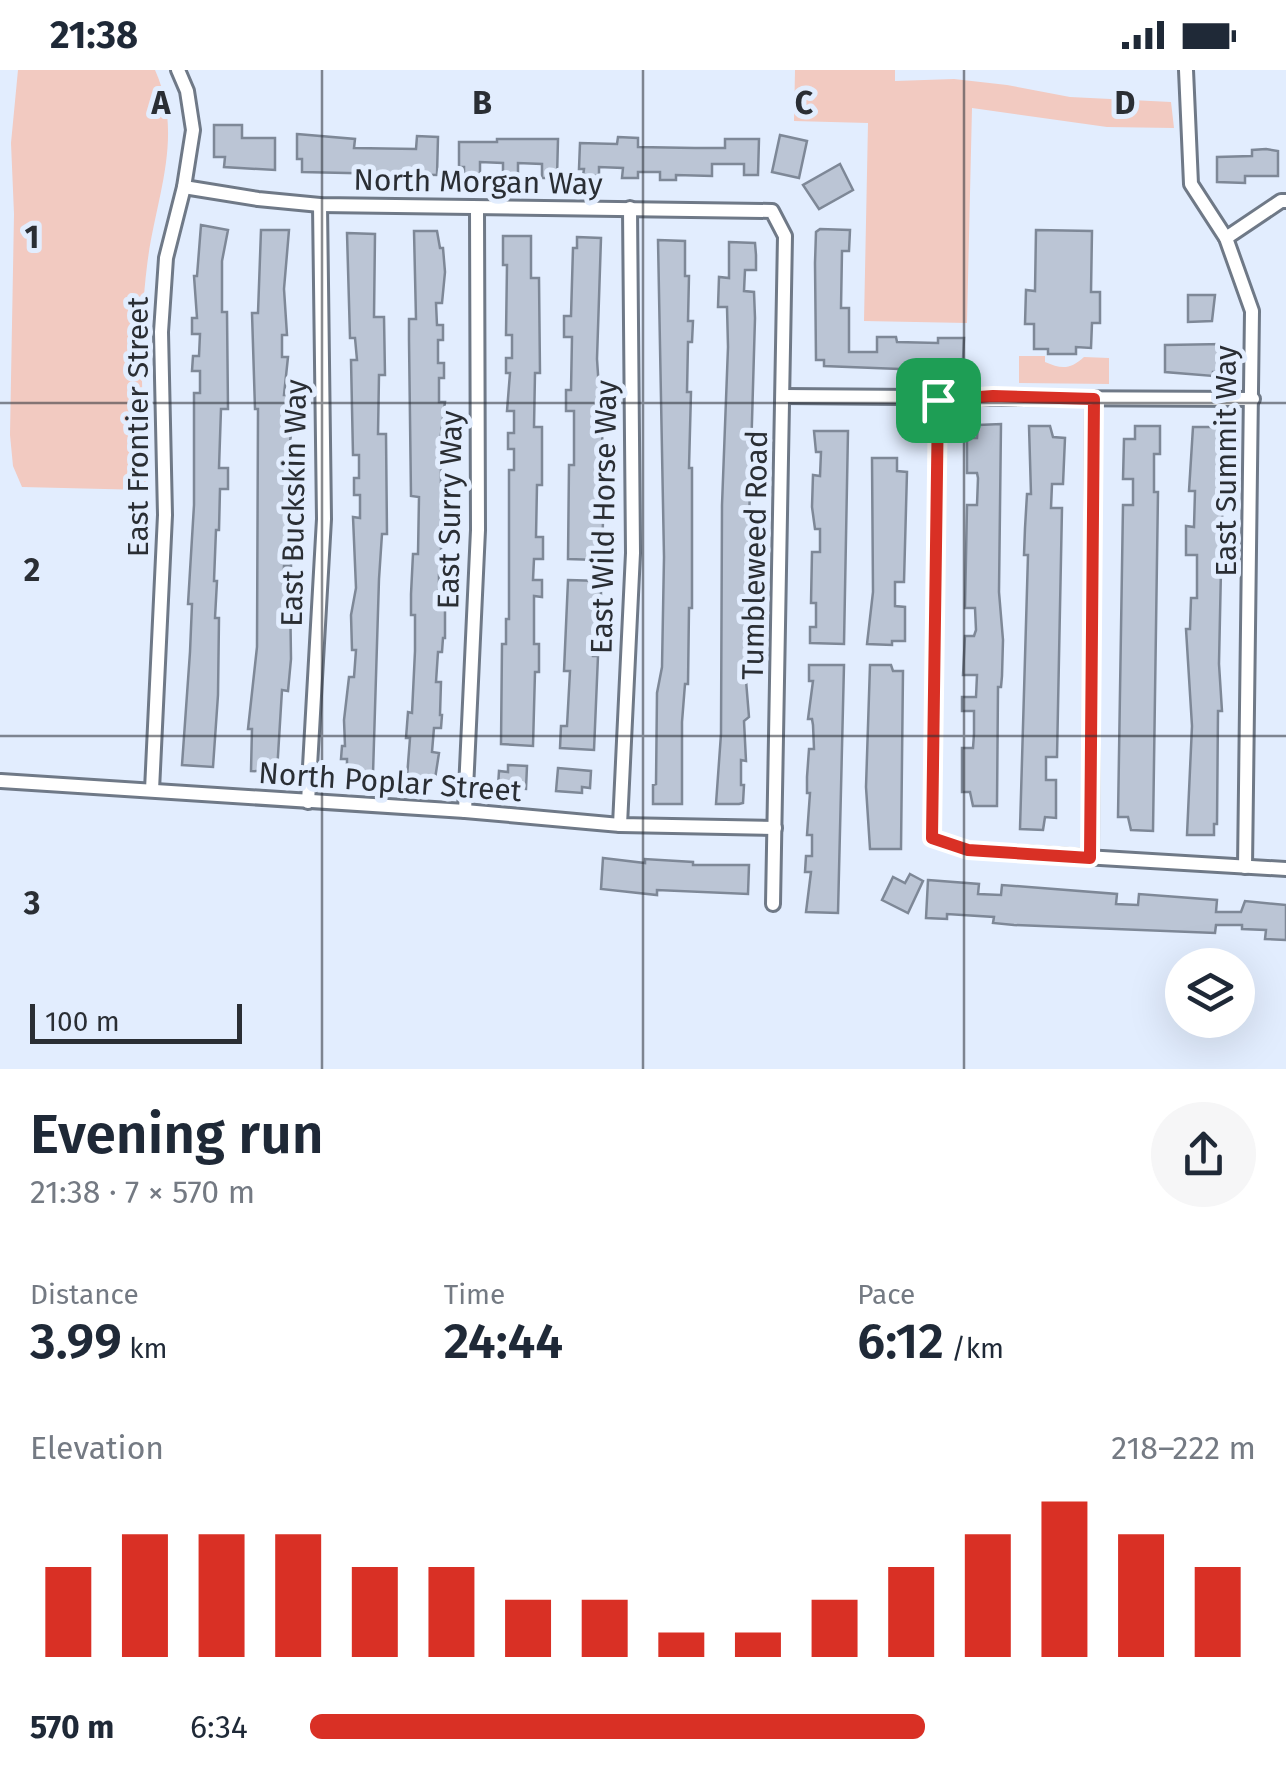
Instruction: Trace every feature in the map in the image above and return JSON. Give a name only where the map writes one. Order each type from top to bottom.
[{"type":"street","name":"East Frontier Street","points":[[152,790],[164,515],[160,332],[166,258],[193,130],[187,91],[178,70]]},
{"type":"street","name":"East Summit Way","points":[[1186,70],[1191,184],[1226,238],[1252,312],[1246,866]]},
{"type":"street","name":"North Morgan Way","points":[[184,187],[320,204],[772,211]]},
{"type":"street","points":[[1226,238],[1286,201]]},
{"type":"street","name":"East Buckskin Way","points":[[308,802],[324,519],[320,204]]},
{"type":"street","name":"East Wild Horse Way","points":[[620,825],[633,553],[630,208]]},
{"type":"street","name":"East Surry Way","points":[[465,811],[478,530],[476,209]]},
{"type":"street","name":"Tumbleweed Road","points":[[772,211],[785,236],[774,904]]},
{"type":"street","points":[[783,396],[938,400],[993,396],[1253,398]]},
{"type":"street","points":[[1090,858],[1094,399]]},
{"type":"street","points":[[938,400],[932,838],[968,850],[1286,869]]},
{"type":"street","name":"North Poplar Street","points":[[1,781],[620,825],[774,828]]},
{"type":"shaded area","points":[[18,70],[155,70],[164,95],[168,144],[147,266],[143,321],[146,490],[22,487],[13,466],[11,143]]},
{"type":"shaded area","points":[[795,70],[895,70],[895,81],[954,79],[1070,97],[1171,102],[1174,128],[1107,127],[972,108],[967,323],[864,321],[868,123],[794,121]]},
{"type":"shaded area","points":[[1019,356],[1045,356],[1045,362],[1061,367],[1084,357],[1109,358],[1109,384],[1019,383]]},
{"type":"building","points":[[214,125],[242,125],[242,138],[275,138],[275,170],[224,167],[225,157],[214,157]]},
{"type":"building","points":[[297,134],[355,139],[354,148],[416,149],[417,136],[438,137],[437,175],[302,172],[302,159],[297,159]]},
{"type":"building","points":[[780,135],[807,141],[799,178],[772,172]]},
{"type":"building","points":[[618,137],[638,138],[638,147],[695,148],[725,148],[725,139],[759,139],[758,175],[744,175],[744,164],[712,164],[712,176],[676,175],[676,180],[660,180],[660,172],[638,172],[638,178],[622,178],[623,168],[599,167],[599,176],[583,176],[584,169],[579,169],[580,143],[617,144]]},
{"type":"building","points":[[558,139],[557,178],[542,178],[542,164],[518,163],[518,176],[503,176],[503,163],[480,162],[480,174],[464,174],[464,167],[459,167],[459,142]]},
{"type":"building","points":[[1252,150],[1278,151],[1278,176],[1245,176],[1245,183],[1217,182],[1217,157],[1252,156]]},
{"type":"building","points":[[840,164],[853,190],[819,209],[803,185]]},
{"type":"building","points":[[201,225],[228,230],[222,261],[222,312],[227,312],[228,409],[221,409],[219,468],[228,468],[228,489],[220,489],[216,530],[215,618],[219,618],[213,767],[182,765],[192,604],[188,604],[194,505],[194,393],[200,393],[200,371],[192,371],[193,356],[199,356],[200,334],[192,334],[192,318],[197,318],[194,276]]},
{"type":"building","points":[[261,230],[289,230],[284,289],[287,335],[282,335],[282,357],[288,357],[284,395],[290,395],[290,410],[285,410],[285,435],[291,435],[285,474],[292,474],[291,489],[286,489],[286,512],[292,512],[291,528],[286,528],[285,550],[291,550],[291,566],[284,566],[283,588],[290,588],[291,659],[288,691],[282,690],[277,772],[251,771],[252,729],[248,729],[257,647],[258,409],[252,313],[258,313]]},
{"type":"building","points":[[850,230],[849,251],[842,251],[841,308],[849,308],[849,352],[877,352],[877,337],[896,337],[897,342],[938,343],[938,338],[964,338],[963,359],[950,362],[950,371],[824,366],[824,360],[816,360],[815,263],[816,232]]},
{"type":"building","points":[[1036,230],[1092,231],[1091,292],[1100,292],[1100,323],[1092,323],[1091,348],[1076,347],[1076,354],[1048,354],[1048,349],[1034,349],[1034,324],[1025,324],[1026,290],[1035,291]]},
{"type":"building","points":[[414,231],[437,231],[445,272],[442,303],[436,303],[437,325],[443,325],[443,340],[438,340],[438,363],[444,363],[444,378],[439,378],[439,402],[445,402],[440,442],[446,443],[446,458],[441,458],[441,482],[446,482],[447,538],[441,538],[446,575],[439,575],[439,600],[445,600],[445,638],[442,652],[438,652],[436,682],[441,682],[442,715],[441,728],[434,728],[432,752],[439,753],[435,779],[407,777],[410,738],[406,738],[408,712],[412,713],[415,651],[411,594],[413,554],[418,554],[419,497],[411,496],[409,319],[416,319]]},
{"type":"building","points":[[347,233],[375,234],[374,317],[384,317],[385,375],[379,375],[378,434],[386,434],[387,534],[382,534],[379,579],[373,774],[347,772],[347,759],[341,759],[349,677],[354,677],[356,650],[352,650],[351,615],[356,588],[353,517],[360,518],[360,495],[354,495],[359,455],[353,455],[351,360],[357,360],[355,338],[350,338]]},
{"type":"building","points":[[503,236],[531,236],[531,278],[539,278],[540,373],[535,373],[534,427],[542,427],[542,485],[537,485],[536,537],[543,537],[543,559],[534,559],[533,580],[542,580],[542,597],[534,596],[534,644],[539,644],[539,672],[535,672],[533,746],[501,744],[502,644],[506,644],[509,619],[509,470],[514,470],[514,449],[508,449],[508,433],[514,433],[514,411],[507,411],[510,373],[506,373],[506,358],[512,358],[512,335],[506,335],[507,265],[503,265]]},
{"type":"building","points":[[577,237],[601,238],[597,359],[604,465],[603,480],[599,480],[603,521],[602,554],[598,554],[598,560],[568,559],[574,411],[566,411],[566,390],[571,390],[572,337],[564,337],[564,316],[571,316],[573,248],[577,248]]},
{"type":"building","points":[[658,240],[685,241],[688,321],[693,321],[692,342],[688,342],[687,392],[691,392],[692,608],[682,722],[682,804],[653,804],[664,557]]},
{"type":"building","points":[[729,242],[755,243],[756,255],[756,270],[745,270],[744,291],[754,292],[755,318],[747,592],[750,640],[745,647],[749,717],[744,721],[746,761],[741,760],[743,803],[716,804],[721,734],[722,505],[728,347],[727,307],[718,307],[719,277],[729,278]]},
{"type":"building","points":[[1188,295],[1215,295],[1212,321],[1188,322]]},
{"type":"building","points":[[1224,344],[1223,372],[1213,372],[1213,376],[1165,372],[1165,345]]},
{"type":"building","points":[[1001,424],[999,592],[1003,640],[998,687],[997,806],[973,806],[970,792],[962,792],[962,748],[973,748],[974,711],[962,711],[962,697],[976,697],[977,675],[963,675],[965,636],[974,636],[976,630],[975,608],[965,608],[967,505],[977,505],[978,478],[977,473],[967,473],[967,438],[977,438],[978,425]]},
{"type":"building","points":[[1029,426],[1050,426],[1053,437],[1065,438],[1063,484],[1052,484],[1051,508],[1062,508],[1057,757],[1046,757],[1046,780],[1056,780],[1056,818],[1045,817],[1043,830],[1020,829],[1028,555],[1024,555],[1027,494],[1031,494]]},
{"type":"building","points":[[1135,426],[1160,426],[1160,454],[1154,454],[1154,492],[1158,492],[1153,831],[1131,830],[1128,817],[1118,817],[1123,505],[1133,505],[1133,479],[1123,479],[1124,439],[1135,439]]},
{"type":"building","points":[[1193,427],[1225,427],[1225,438],[1219,438],[1223,474],[1219,664],[1222,711],[1218,711],[1214,835],[1187,835],[1192,726],[1186,629],[1190,629],[1191,598],[1197,598],[1197,555],[1186,555],[1186,526],[1194,527],[1195,491],[1189,491]]},
{"type":"building","points":[[814,431],[848,431],[844,644],[810,643],[810,627],[816,627],[816,603],[811,603],[812,552],[820,552],[820,529],[815,529],[812,507],[813,475],[820,476],[821,452],[816,452]]},
{"type":"building","points":[[872,458],[897,458],[897,471],[907,472],[904,582],[895,582],[895,606],[905,607],[905,641],[892,641],[892,645],[867,644],[873,592]]},
{"type":"building","points":[[568,580],[601,581],[601,628],[594,634],[593,656],[598,656],[594,750],[560,748],[561,726],[567,726],[570,671],[564,671]]},
{"type":"building","points":[[809,665],[844,665],[838,913],[806,912],[811,872],[805,872],[806,856],[812,856],[812,835],[807,835],[807,777],[809,749],[814,749],[812,719],[808,719],[813,681],[809,681]]},
{"type":"building","points":[[870,665],[891,665],[893,671],[903,671],[901,849],[870,849],[866,787]]},
{"type":"building","points":[[508,765],[527,766],[526,789],[498,787],[499,771],[508,772]]},
{"type":"building","points":[[558,768],[591,771],[590,788],[582,787],[582,793],[556,791]]},
{"type":"building","points":[[603,858],[749,865],[748,894],[657,890],[657,895],[601,889]]},
{"type":"building","points":[[910,874],[923,881],[908,913],[882,900],[893,877],[905,883]]},
{"type":"building","points":[[928,880],[979,884],[978,894],[1001,895],[1002,885],[1117,894],[1116,904],[1138,905],[1139,894],[1217,900],[1216,912],[1241,912],[1245,901],[1286,905],[1286,940],[1265,939],[1266,930],[1242,929],[1242,925],[1216,925],[1215,933],[1014,925],[993,923],[994,917],[947,914],[947,919],[926,918]]},
{"type":"route","points":[[993,396],[1094,399],[1090,858],[968,850],[932,838],[938,400],[993,396]]}]
